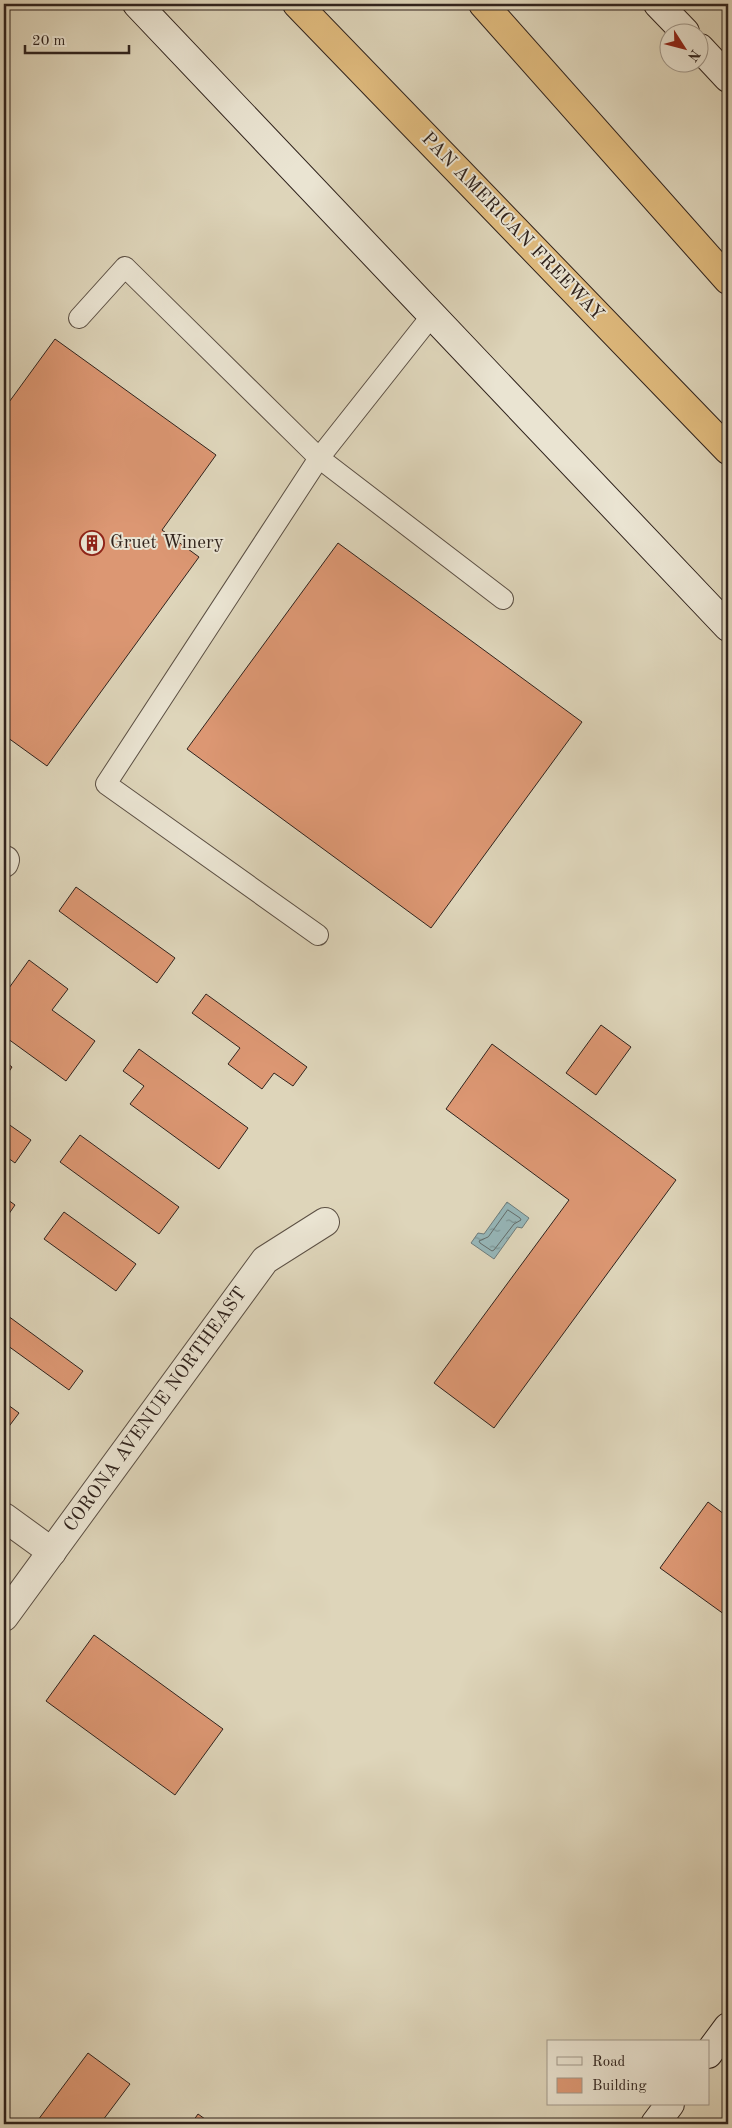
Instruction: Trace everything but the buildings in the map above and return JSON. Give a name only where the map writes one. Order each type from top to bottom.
[{"type":"highway","name":"PAN AMERICAN FREEWAY","points":[[297,4],[728,450]]},
{"type":"highway","points":[[483,4],[728,280]]},
{"type":"main road","points":[[137,4],[728,627]]},
{"type":"main road","points":[[658,4],[675,22]]},
{"type":"main road","points":[[710,59],[728,78]]},
{"type":"main road","name":"CORONA AVENUE NORTHEAST","points":[[4,1617],[265,1260],[325,1222]]},
{"type":"main road","points":[[4,1517],[52,1552]]},
{"type":"main road","points":[[710,2051],[728,2027]]},
{"type":"main road","points":[[656,2124],[669,2106]]},
{"type":"lane","points":[[79,318],[125,267],[319,458],[503,599]]},
{"type":"lane","points":[[318,935],[106,784],[319,458],[433,314]]},
{"type":"water","points":[[507,1202],[529,1218],[522,1228],[517,1227],[494,1259],[471,1243],[478,1233],[484,1234]]},
{"type":"place","name":"Gruet Winery","points":[[92,543]]}]
